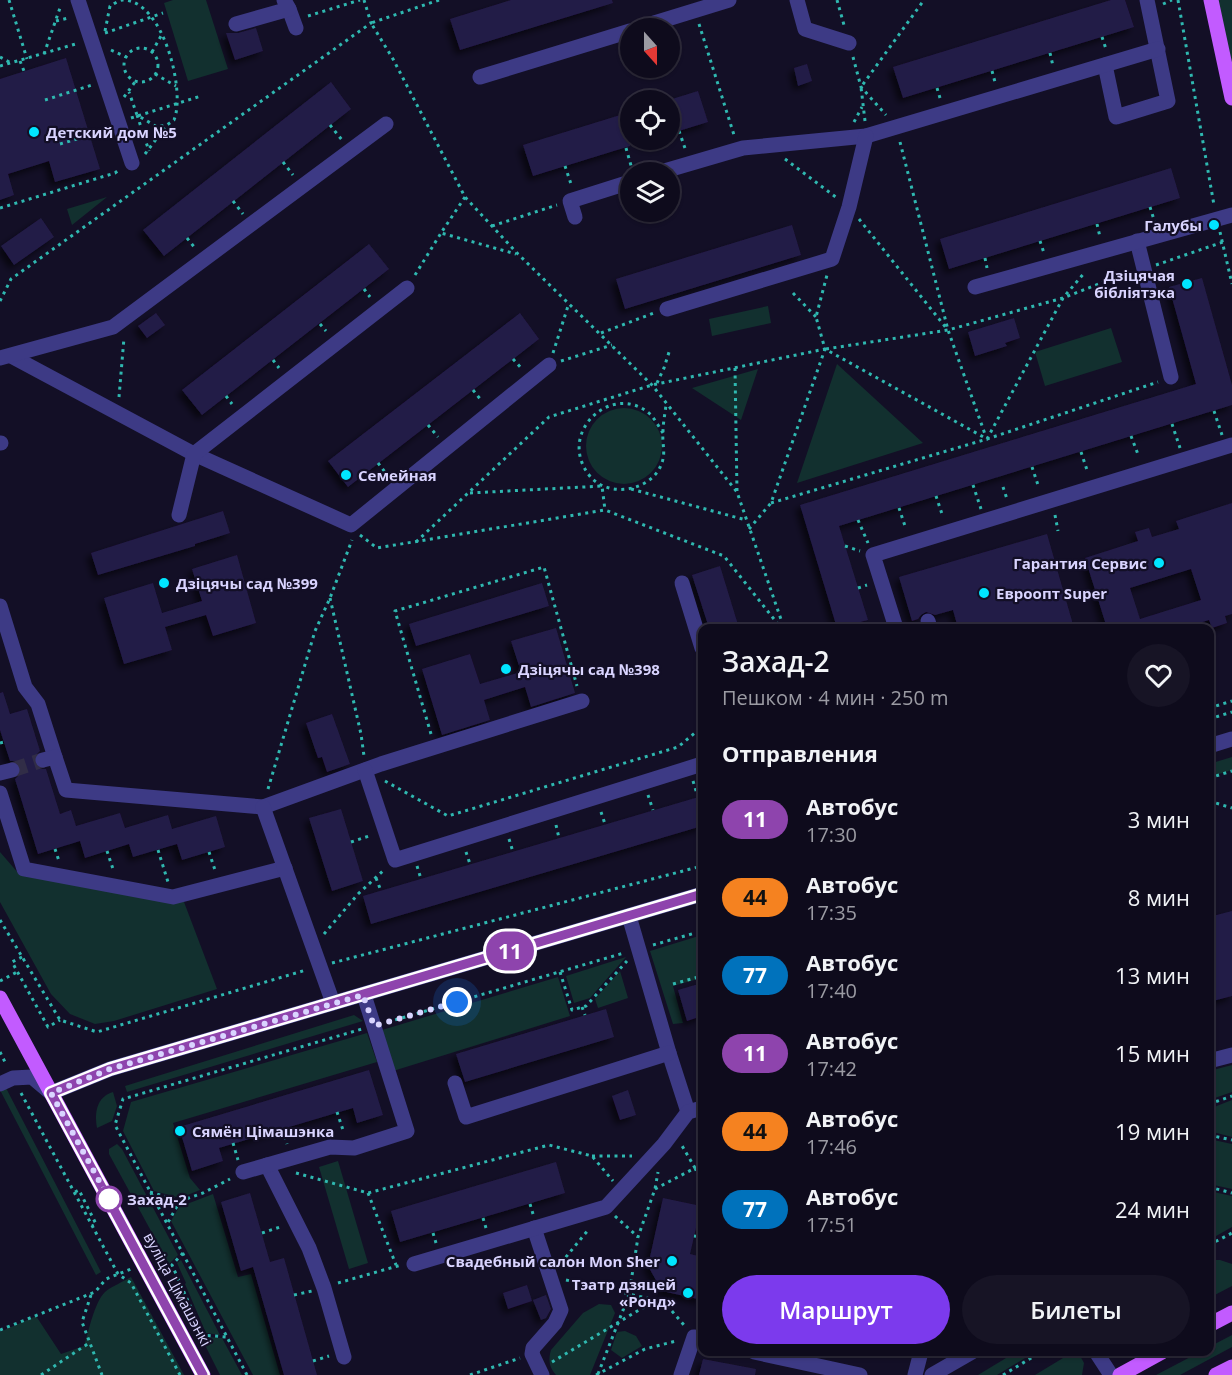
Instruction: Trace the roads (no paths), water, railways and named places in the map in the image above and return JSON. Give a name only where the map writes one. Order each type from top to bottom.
[{"type":"main road","points":[[1211,0],[1232,98]]},
{"type":"main road","name":"вуліца Цімашэнкі","points":[[0,998],[203,1375]]},
{"type":"main road","points":[[1214,1322],[1232,1312]]},
{"type":"main road","points":[[1120,1375],[1155,1356]]},
{"type":"main road","points":[[1216,1375],[1232,1367]]},
{"type":"street","points":[[78,0],[98,36],[117,125],[128,164]]},
{"type":"street","points":[[671,18],[729,0]]},
{"type":"street","points":[[797,0],[805,29],[849,44]]},
{"type":"street","points":[[1105,65],[1116,117],[1168,101],[1147,0]]},
{"type":"street","points":[[236,24],[291,14]]},
{"type":"street","points":[[480,77],[620,34]]},
{"type":"street","points":[[680,167],[743,148],[866,136],[1158,49]]},
{"type":"street","points":[[6,357],[113,327],[386,124]]},
{"type":"street","points":[[667,309],[832,259],[849,207],[866,136]]},
{"type":"street","points":[[575,217],[573,200],[620,185]]},
{"type":"street","points":[[975,287],[1224,217]]},
{"type":"street","points":[[1137,241],[1136,271],[1171,377]]},
{"type":"street","points":[[178,515],[194,454],[406,288]]},
{"type":"street","points":[[6,357],[194,454],[351,525],[549,364]]},
{"type":"street","points":[[895,624],[873,555],[1229,446]]},
{"type":"street","points":[[682,584],[698,635]]},
{"type":"street","points":[[0,606],[25,687],[38,704],[49,759],[66,790],[263,807],[435,747],[582,701]]},
{"type":"street","points":[[1214,744],[1232,739]]},
{"type":"street","points":[[366,770],[395,860],[698,765]]},
{"type":"street","points":[[0,794],[24,869],[174,897],[285,868]]},
{"type":"street","points":[[263,807],[333,1003]]},
{"type":"street","points":[[0,1084],[13,1078],[32,1077],[51,1093],[110,1069],[698,895]]},
{"type":"street","points":[[414,1264],[606,1208],[695,1110],[669,1053],[629,916]]},
{"type":"street","points":[[243,1172],[330,1147],[354,1148],[407,1131],[363,995]]},
{"type":"street","points":[[455,1083],[466,1117],[669,1053]]},
{"type":"street","points":[[1214,1060],[1232,1055]]},
{"type":"street","points":[[267,1166],[309,1248],[324,1288],[344,1357]]},
{"type":"street","points":[[534,1228],[561,1310],[555,1323],[533,1348],[532,1354],[541,1372]]},
{"type":"street","points":[[681,1375],[698,1337]]},
{"type":"street","points":[[773,1356],[860,1375]]},
{"type":"street","points":[[915,1375],[920,1356]]},
{"type":"street","points":[[932,1375],[965,1356]]},
{"type":"street","points":[[1099,1356],[1111,1375]]},
{"type":"tunnel","points":[[12,770],[43,760]]},
{"type":"place","name":"Детский дом №5","points":[[34,132]]},
{"type":"place","name":"Галубы","points":[[1214,225]]},
{"type":"place","name":"Дзіцячая бібліятэка","points":[[1187,284]]},
{"type":"place","name":"Семейная","points":[[346,475]]},
{"type":"place","name":"Гарантия Сервис","points":[[1159,563]]},
{"type":"place","name":"Дзіцячы сад №399","points":[[164,583]]},
{"type":"place","name":"Евроопт Super","points":[[984,593]]},
{"type":"place","name":"Дзіцячы сад №398","points":[[506,669]]},
{"type":"place","name":"Сямён Цімашэнка","points":[[180,1131]]},
{"type":"place","name":"Захад-2","points":[[109,1199]]},
{"type":"place","name":"Свадебный салон Mon Sher","points":[[672,1261]]},
{"type":"place","name":"Тэатр дзяцей «Ронд»","points":[[688,1293]]}]
